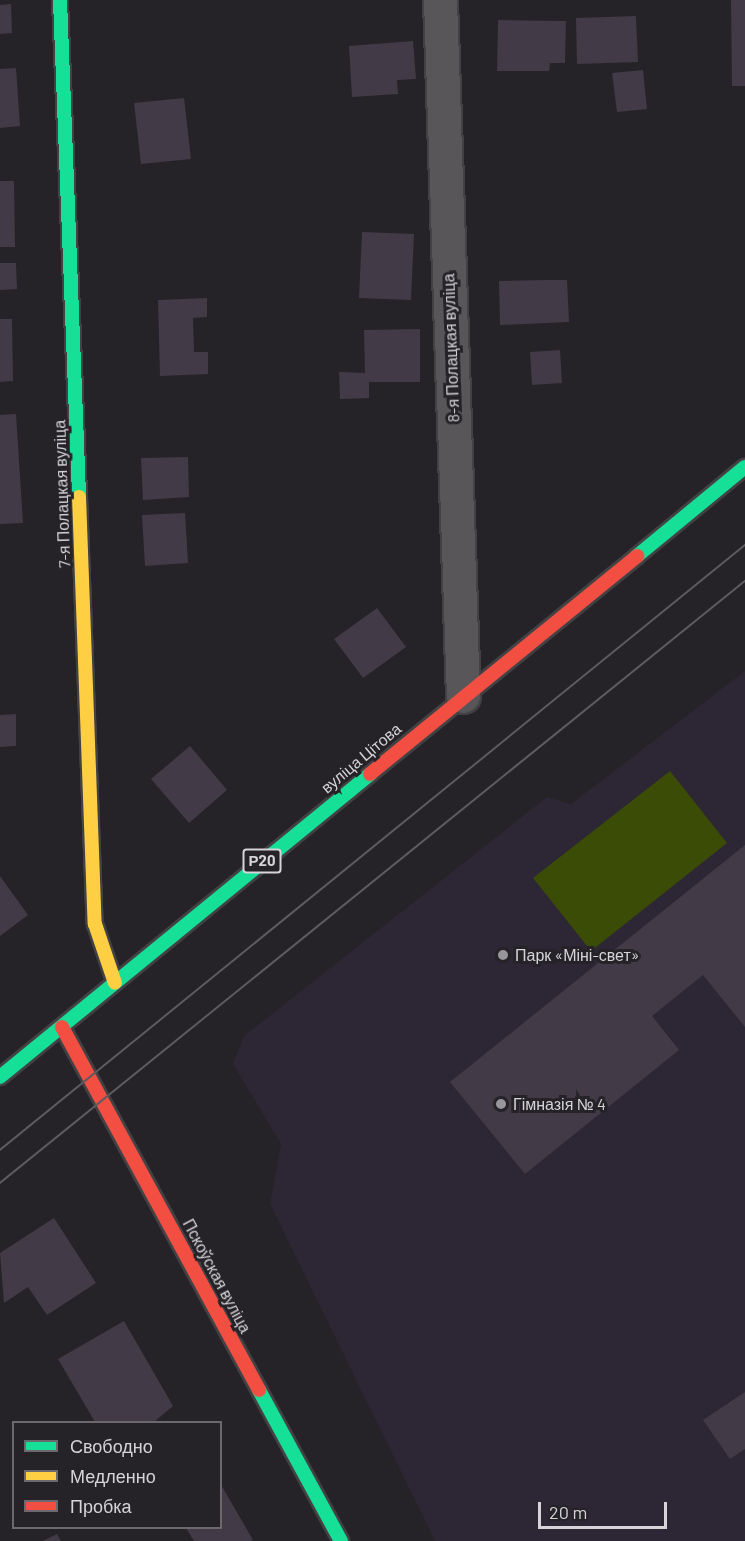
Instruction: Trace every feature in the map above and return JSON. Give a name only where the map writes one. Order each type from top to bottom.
[{"type":"street","name":"7-я Полацкая вуліца","points":[[60,0],[95,924],[115,983]]},
{"type":"street","name":"8-я Полацкая вуліца","points":[[441,0],[462,696]]},
{"type":"street","name":"вуліца Цітова","points":[[0,1077],[462,696],[745,467]]},
{"type":"street","name":"Пскоўская вуліца","points":[[62,1027],[341,1541]]},
{"type":"shaded area","name":"Гімназія № 4","points":[[745,671],[745,1541],[435,1541],[270,1204],[281,1144],[233,1064],[244,1036],[547,797],[571,804]]},
{"type":"green space","points":[[670,771],[727,843],[591,951],[533,878]]},
{"type":"building","points":[[731,0],[745,0],[745,86],[732,86]]},
{"type":"building","points":[[11,4],[12,33],[0,34],[0,5]]},
{"type":"building","points":[[636,16],[638,62],[577,64],[576,18]]},
{"type":"building","points":[[498,20],[566,21],[565,63],[550,63],[549,71],[497,71]]},
{"type":"building","points":[[413,41],[416,79],[397,80],[398,94],[352,97],[349,46]]},
{"type":"building","points":[[16,68],[20,126],[0,128],[0,69]]},
{"type":"building","points":[[643,70],[647,109],[617,112],[612,73]]},
{"type":"building","points":[[184,98],[191,159],[141,164],[134,103]]},
{"type":"building","points":[[0,181],[14,181],[15,247],[0,247]]},
{"type":"building","points":[[362,232],[414,234],[411,300],[359,298]]},
{"type":"building","points":[[0,263],[16,263],[17,289],[0,290]]},
{"type":"building","points":[[567,280],[569,322],[500,325],[499,281]]},
{"type":"building","points":[[207,298],[207,317],[193,318],[194,352],[208,352],[208,374],[160,376],[158,300]]},
{"type":"building","points":[[0,319],[12,319],[13,381],[0,382]]},
{"type":"building","points":[[420,329],[420,382],[369,382],[369,398],[340,399],[339,372],[365,373],[364,330]]},
{"type":"building","points":[[560,350],[562,383],[532,385],[530,352]]},
{"type":"building","points":[[16,414],[23,523],[0,524],[0,415]]},
{"type":"building","points":[[188,457],[189,497],[143,500],[141,458]]},
{"type":"building","points":[[185,513],[188,563],[145,566],[142,515]]},
{"type":"building","points":[[377,608],[406,647],[363,678],[334,639]]},
{"type":"building","points":[[16,714],[16,746],[0,747],[0,715]]},
{"type":"building","points":[[190,746],[227,790],[189,823],[151,779]]},
{"type":"building","points":[[745,845],[745,1027],[703,975],[652,1016],[679,1050],[525,1174],[450,1082]]},
{"type":"building","points":[[0,876],[28,915],[0,936]]},
{"type":"building","points":[[54,1218],[96,1283],[47,1315],[28,1287],[4,1303],[0,1253]]},
{"type":"building","points":[[124,1321],[173,1406],[155,1421],[94,1421],[58,1359]]},
{"type":"building","points":[[745,1392],[745,1449],[730,1459],[703,1420]]},
{"type":"building","points":[[222,1486],[253,1540],[194,1541],[187,1529],[222,1529]]},
{"type":"building","points":[[57,1534],[61,1541],[43,1541]]},
{"type":"tram line","points":[[0,1150],[745,545]]},
{"type":"tram line","points":[[0,1183],[745,581]]},
{"type":"traffic: fast","points":[[60,0],[79,497]]},
{"type":"traffic: fast","points":[[637,556],[745,467]]},
{"type":"traffic: fast","points":[[0,1077],[370,774]]},
{"type":"traffic: fast","points":[[259,1390],[341,1541]]},
{"type":"traffic: slow","points":[[79,497],[95,924],[115,983]]},
{"type":"traffic: jam","points":[[370,774],[637,556]]},
{"type":"traffic: jam","points":[[62,1027],[259,1390]]},
{"type":"place","name":"Парк «Міні-свет»","points":[[503,955]]},
{"type":"place","name":"Гімназія № 4","points":[[501,1104]]}]
